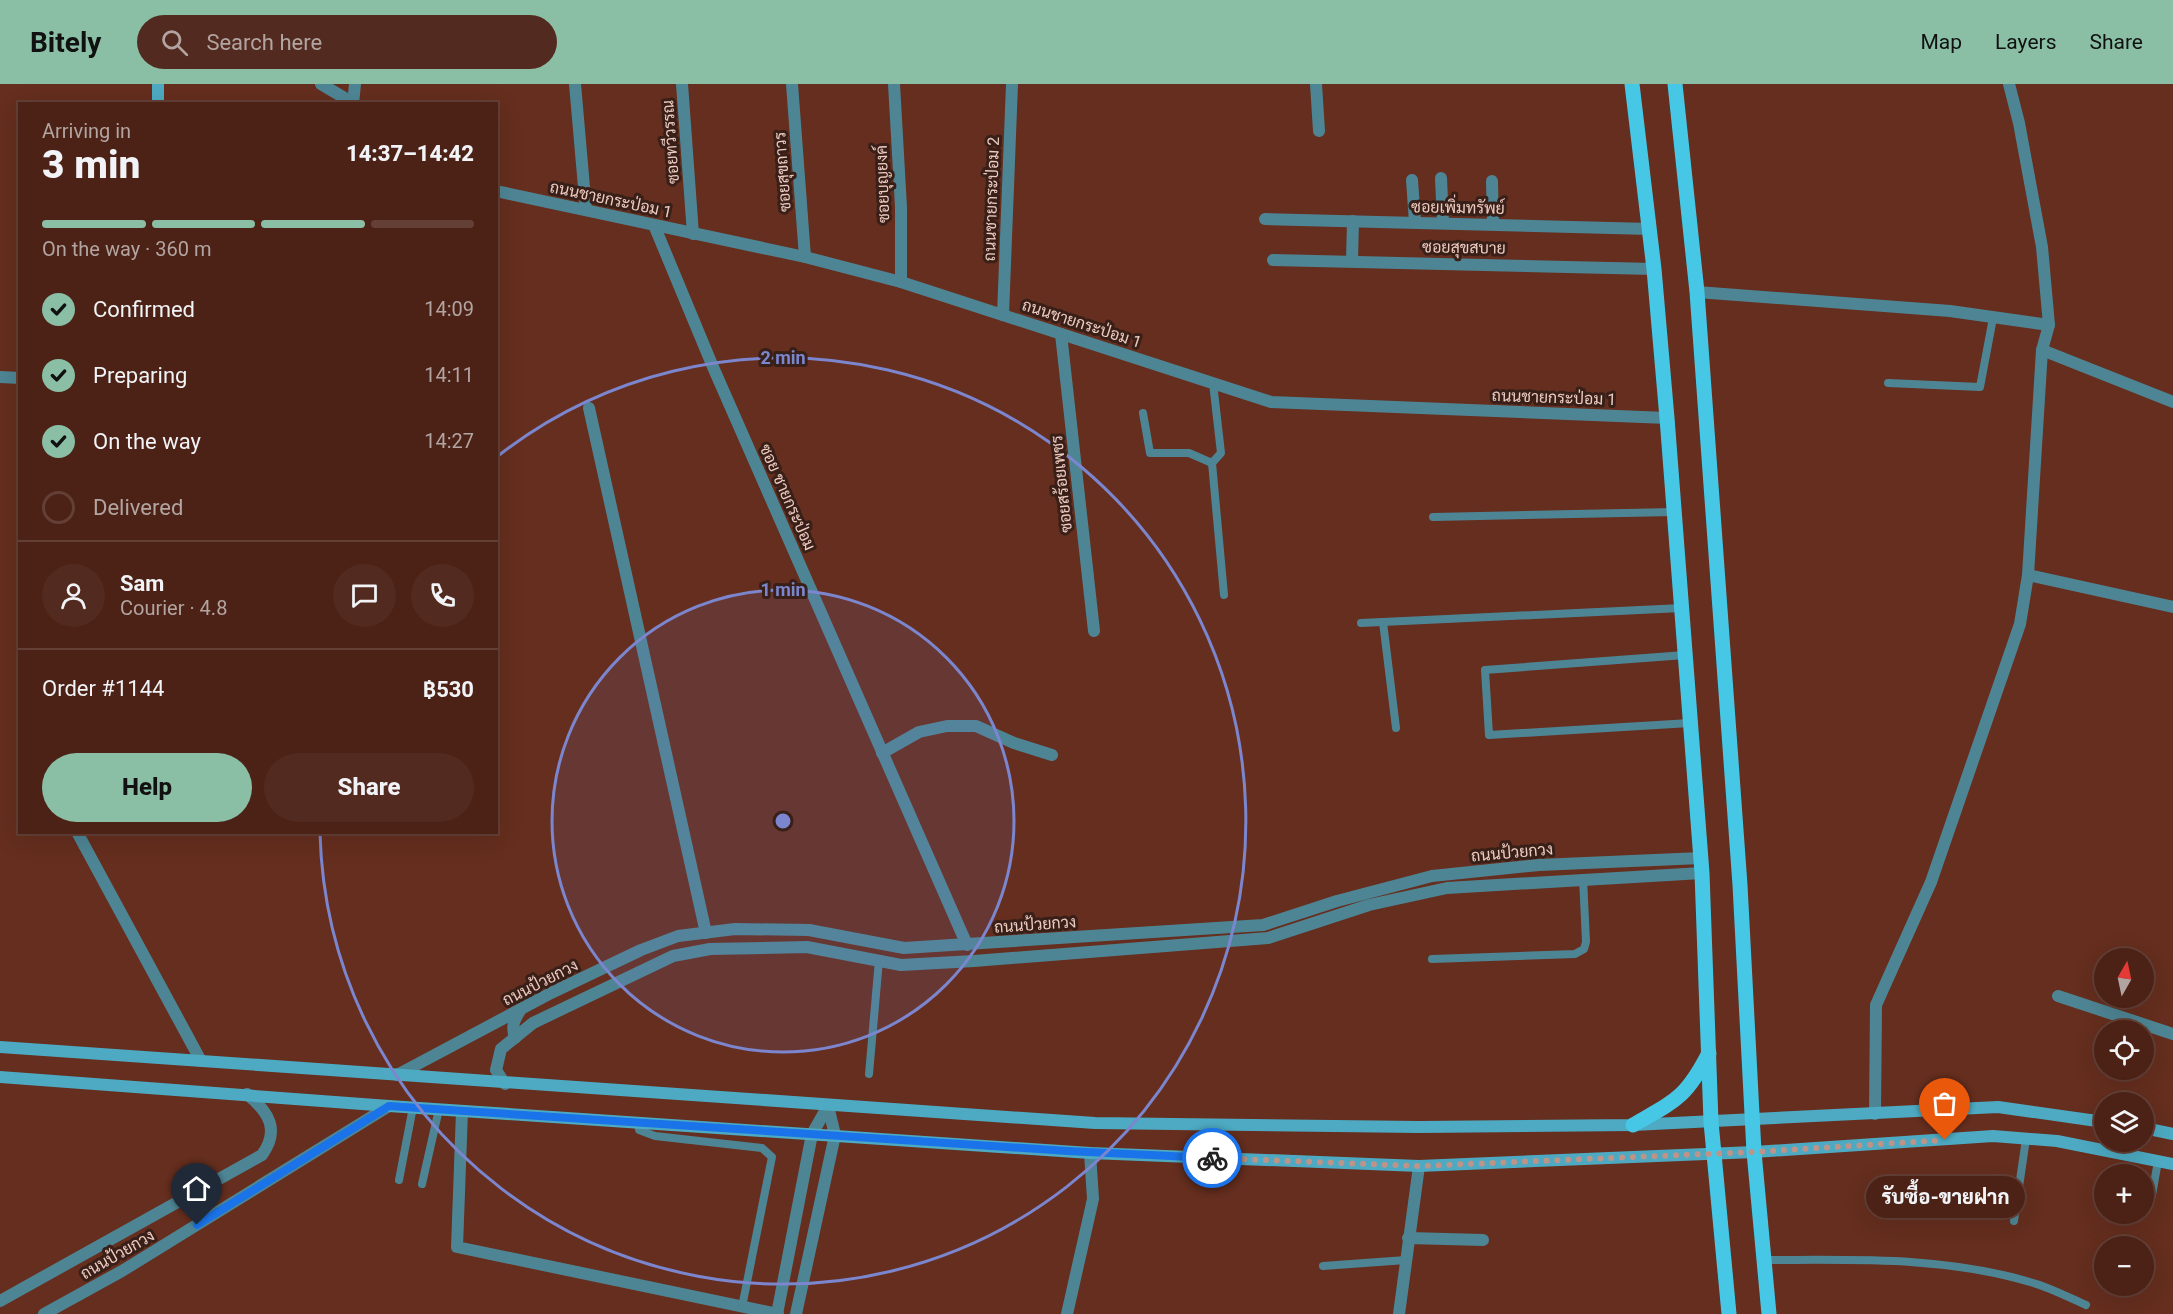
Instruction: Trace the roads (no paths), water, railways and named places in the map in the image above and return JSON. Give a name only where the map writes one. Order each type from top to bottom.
[{"type":"main road","points":[[1632,84],[1654,269],[1682,608],[1701,865],[1714,1154],[1729,1314]]},
{"type":"main road","points":[[1675,84],[1697,292],[1740,885],[1754,1152],[1769,1314]]},
{"type":"main road","points":[[1633,1125],[1675,1101],[1694,1082],[1709,1052]]},
{"type":"street","points":[[158,84],[159,102]]},
{"type":"street","points":[[321,84],[351,102]]},
{"type":"street","points":[[353,102],[355,84]]},
{"type":"street","points":[[575,84],[586,210]]},
{"type":"street","name":"ซอยทวีวรรณ","points":[[682,84],[693,234]]},
{"type":"street","name":"ซอยสุขถาวร","points":[[792,84],[805,257]]},
{"type":"street","name":"ซอยบุญยงค์","points":[[894,84],[901,207],[901,282]]},
{"type":"street","name":"ถนนชายกระป่อม 2","points":[[1003,315],[1012,84]]},
{"type":"street","points":[[1316,84],[1319,131]]},
{"type":"street","points":[[1875,1114],[1876,1005],[1931,882],[2020,624],[2028,575],[2042,350],[2049,325],[2042,247],[2019,123],[2009,84]]},
{"type":"street","points":[[1441,178],[1443,223]]},
{"type":"street","points":[[1412,180],[1414,222]]},
{"type":"street","points":[[1492,180],[1493,224]]},
{"type":"street","name":"ถนนชายกระป่อม 1","points":[[498,191],[805,257],[901,282],[1270,402],[1667,418]]},
{"type":"street","name":"ซอยเพิ่มทรัพย์","points":[[1265,219],[1650,229]]},
{"type":"street","points":[[1352,261],[1353,221]]},
{"type":"street","name":"ซอย ชายกระป่อม","points":[[654,225],[712,367],[967,945]]},
{"type":"street","name":"ซอยสุขสบาย","points":[[1273,260],[1654,269]]},
{"type":"street","points":[[1697,292],[1950,311],[2049,325]]},
{"type":"street","name":"ซอยสร้อยเพชร","points":[[1061,334],[1094,632]]},
{"type":"street","points":[[2042,350],[2173,402]]},
{"type":"street","points":[[0,377],[18,378]]},
{"type":"street","points":[[589,408],[706,933]]},
{"type":"street","points":[[2028,575],[2173,607]]},
{"type":"street","points":[[882,753],[919,732],[948,726],[976,726],[1014,743],[1052,755]]},
{"type":"street","points":[[77,834],[201,1061]]},
{"type":"street","name":"ถนนป้วยกวง","points":[[397,1075],[642,950],[678,936],[735,929],[809,930],[904,948],[1263,925],[1337,901],[1432,876],[1539,865],[1701,865]]},
{"type":"street","name":"ถนนป้วยกวง","points":[[505,1084],[496,1070],[501,1049],[533,1023],[673,956],[710,949],[807,947],[901,965],[1268,938],[1369,905],[1447,888],[1583,878],[1701,865]]},
{"type":"street","points":[[2058,996],[2173,1034]]},
{"type":"street","points":[[515,1038],[512,1029],[513,1022],[521,1010]]},
{"type":"street","points":[[0,1047],[505,1084],[1095,1123],[1419,1127],[1633,1125],[1998,1107],[2094,1121]]},
{"type":"street","points":[[0,1077],[389,1106],[1090,1153],[1419,1166],[1754,1152],[1993,1136],[2057,1141],[2173,1164]]},
{"type":"street","name":"ถนนป้วยกวง","points":[[0,1301],[262,1155],[270,1139],[269,1119],[266,1111],[247,1094]]},
{"type":"street","name":"ถนนป้วยกวง","points":[[44,1314],[122,1271],[389,1106]]},
{"type":"street","points":[[462,1111],[457,1247],[778,1314],[812,1134],[828,1106]]},
{"type":"street","points":[[796,1314],[835,1135],[828,1106]]},
{"type":"street","points":[[2154,1130],[2173,1134]]},
{"type":"street","points":[[1067,1314],[1093,1199],[1090,1153]]},
{"type":"street","points":[[1399,1314],[1419,1166]]},
{"type":"street","points":[[1408,1238],[1483,1240]]},
{"type":"lane","points":[[1888,383],[1980,387],[1993,318]]},
{"type":"lane","points":[[1213,383],[1221,453],[1212,463],[1224,595]]},
{"type":"lane","points":[[1143,413],[1150,453],[1189,453],[1212,463]]},
{"type":"lane","points":[[1433,517],[1674,512]]},
{"type":"lane","points":[[1361,623],[1682,608]]},
{"type":"lane","points":[[1383,622],[1396,728]]},
{"type":"lane","points":[[1685,656],[1485,670],[1489,735],[1690,723]]},
{"type":"lane","points":[[1432,959],[1575,954],[1584,949],[1586,942],[1583,878]]},
{"type":"lane","points":[[869,1074],[879,960]]},
{"type":"lane","points":[[399,1180],[413,1107]]},
{"type":"lane","points":[[422,1184],[439,1109]]},
{"type":"lane","points":[[638,1123],[639,1130],[655,1136],[762,1148],[772,1157],[742,1307]]},
{"type":"lane","points":[[2014,1221],[2026,1138]]},
{"type":"lane","points":[[2154,1184],[2158,1161]]},
{"type":"lane","points":[[1323,1266],[1407,1260]]},
{"type":"lane","points":[[1764,1260],[1906,1260],[1944,1265],[2031,1282],[2086,1305]]},
{"type":"place","name":"รับซื้อ-ขายฝาก","points":[[1945,1140]]}]
